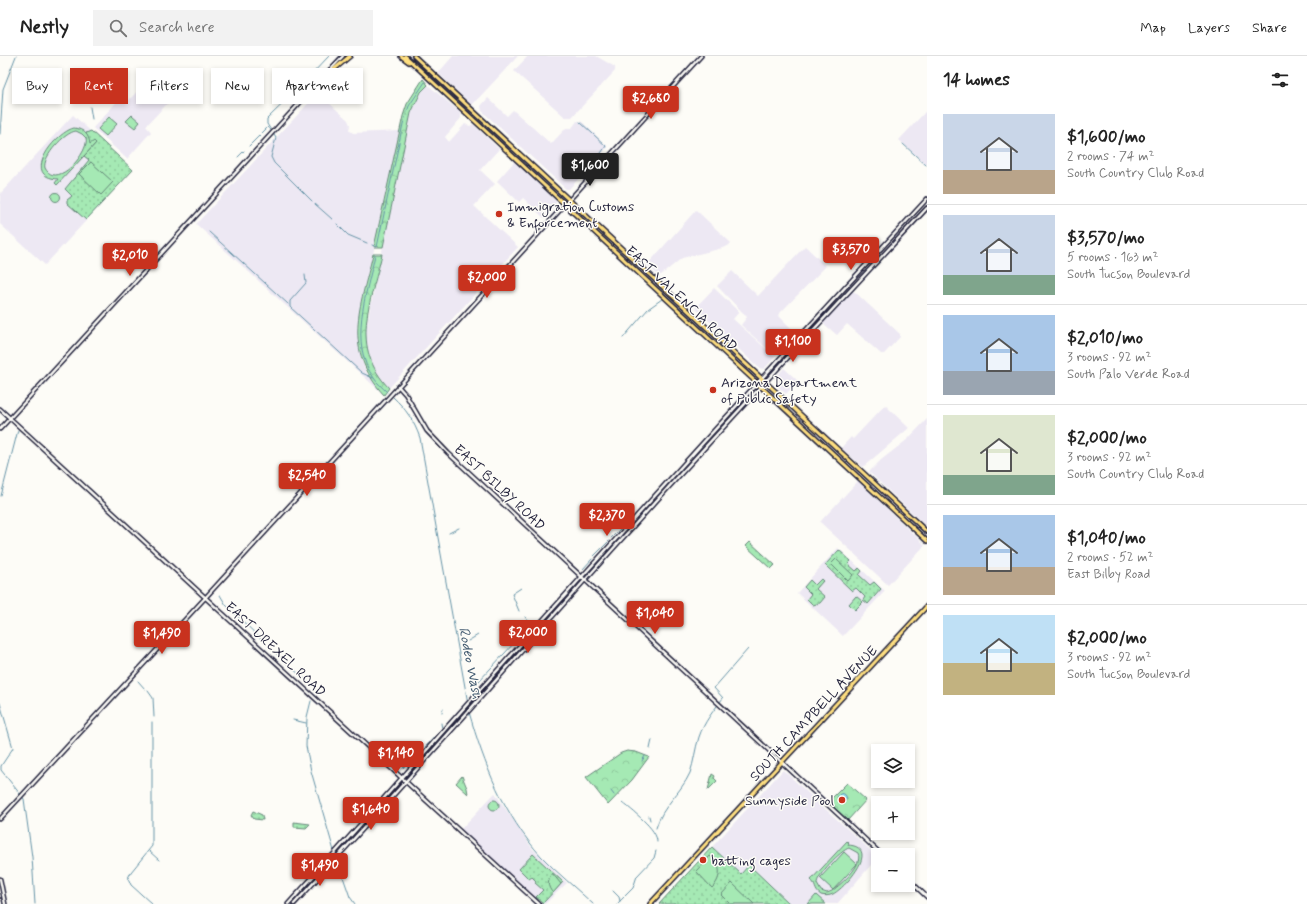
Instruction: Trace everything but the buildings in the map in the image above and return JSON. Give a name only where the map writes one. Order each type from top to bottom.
[{"type":"main road","points":[[336,68],[350,56]]},
{"type":"main road","points":[[401,56],[421,71]]},
{"type":"main road","name":"EAST VALENCIA ROAD","points":[[405,56],[565,203],[927,541]]},
{"type":"main road","name":"EAST VALENCIA ROAD","points":[[414,56],[569,198],[927,532]]},
{"type":"main road","points":[[469,114],[473,110]]},
{"type":"main road","points":[[613,249],[618,244]]},
{"type":"main road","points":[[655,288],[660,284]]},
{"type":"main road","points":[[708,337],[712,332]]},
{"type":"main road","points":[[806,429],[810,424]]},
{"type":"main road","name":"SOUTH CAMPBELL AVENUE","points":[[650,904],[927,606]]},
{"type":"street","points":[[332,68],[343,56]]},
{"type":"street","points":[[0,819],[205,598],[700,56]]},
{"type":"street","points":[[0,429],[299,104]]},
{"type":"street","points":[[288,904],[403,779],[469,702],[757,383],[927,200]]},
{"type":"street","points":[[294,904],[406,782],[585,580],[927,208]]},
{"type":"street","name":"EAST BILBY ROAD","points":[[398,386],[406,395],[428,432],[585,580],[875,848]]},
{"type":"street","name":"EAST DREXEL ROAD","points":[[0,409],[539,904]]},
{"type":"street","points":[[0,878],[5,904]]},
{"type":"street","points":[[915,886],[927,897]]},
{"type":"street","points":[[0,900],[1,904]]},
{"type":"shaded area","points":[[453,56],[518,56],[473,104],[471,104],[439,74],[439,72]]},
{"type":"shaded area","points":[[528,56],[596,56],[615,67],[615,71],[572,117],[565,117],[514,71]]},
{"type":"shaded area","points":[[428,85],[461,113],[461,118],[445,137],[449,142],[465,124],[470,126],[473,124],[499,149],[480,170],[495,184],[474,206],[518,247],[389,388],[379,377],[370,361],[365,332],[411,113],[421,92]]},
{"type":"shaded area","points":[[136,93],[136,104],[167,104],[146,126],[151,132],[127,159],[93,128],[115,104],[128,104],[128,101]]},
{"type":"shaded area","points":[[488,98],[507,116],[513,110],[551,144],[566,128],[572,128],[577,121],[582,122],[607,146],[607,148],[569,189],[566,189],[482,111],[481,106]]},
{"type":"shaded area","points":[[308,104],[330,104],[348,120],[350,125],[349,130],[353,133],[400,131],[357,327],[361,358],[366,372],[384,395],[196,224]]},
{"type":"shaded area","points":[[926,111],[927,112],[927,165],[899,140]]},
{"type":"shaded area","points":[[73,115],[133,170],[45,265],[0,224],[0,194]]},
{"type":"shaded area","points":[[514,162],[556,201],[556,205],[544,218],[523,198],[519,202],[497,181]]},
{"type":"shaded area","points":[[696,210],[731,243],[728,246],[719,249],[682,258],[661,275],[658,275],[647,265]]},
{"type":"shaded area","points":[[805,246],[826,266],[778,315],[794,331],[792,338],[775,356],[741,325],[747,317],[717,286],[732,271],[758,296]]},
{"type":"shaded area","points":[[714,288],[739,312],[733,319],[775,357],[764,369],[759,368],[695,308]]},
{"type":"shaded area","points":[[852,292],[855,292],[900,334],[900,337],[884,354],[881,354],[847,324],[837,335],[823,323]]},
{"type":"shaded area","points":[[784,368],[798,381],[786,394],[776,385],[775,378]]},
{"type":"shaded area","points":[[885,405],[909,428],[863,467],[841,448],[851,437],[853,439]]},
{"type":"shaded area","points":[[927,419],[927,527],[869,472],[881,460],[908,439]]},
{"type":"shaded area","points":[[858,481],[925,545],[888,585],[820,522]]},
{"type":"shaded area","points":[[838,548],[885,591],[843,636],[797,593]]},
{"type":"shaded area","points":[[783,770],[871,851],[871,865],[837,904],[790,904],[749,865],[741,874],[712,847]]},
{"type":"shaded area","points":[[495,793],[532,848],[567,883],[545,904],[540,904],[460,830]]},
{"type":"green space","points":[[423,79],[428,85],[421,92],[411,113],[383,247],[374,247],[403,116],[407,104]]},
{"type":"green space","points":[[132,115],[140,122],[135,128],[126,121]]},
{"type":"green space","points":[[109,117],[117,124],[106,136],[98,129]]},
{"type":"green space","points":[[74,128],[81,130],[87,135],[90,144],[94,141],[96,143],[57,185],[55,183],[58,179],[47,176],[42,171],[42,163],[45,154],[51,145],[67,131]],"holes":[[[76,131],[86,138],[86,144],[78,159],[64,172],[57,175],[50,174],[45,168],[45,163],[55,146],[71,132]]]},
{"type":"green space","points":[[91,131],[133,170],[86,220],[67,203],[67,200],[72,196],[65,189],[89,160],[84,156],[96,143],[90,145],[86,133]]},
{"type":"green space","points":[[91,162],[113,182],[101,195],[79,174]]},
{"type":"green space","points":[[56,192],[61,197],[56,202],[51,197]]},
{"type":"green space","points":[[373,254],[382,254],[369,307],[366,324],[366,340],[369,356],[377,372],[389,388],[384,395],[371,378],[363,361],[359,344],[358,327],[360,310]]},
{"type":"green space","points":[[750,542],[775,565],[771,569],[746,546]]},
{"type":"green space","points":[[839,550],[851,561],[848,564],[856,571],[859,568],[862,571],[859,575],[870,585],[874,582],[881,589],[868,604],[863,600],[865,597],[856,588],[852,591],[825,565]]},
{"type":"green space","points":[[836,559],[853,575],[848,581],[831,564]]},
{"type":"green space","points":[[821,579],[823,581],[816,589],[825,597],[820,603],[813,605],[807,599],[811,594],[804,587],[810,580],[815,585]]},
{"type":"green space","points":[[856,596],[863,602],[855,610],[849,604]]},
{"type":"green space","points":[[627,751],[636,752],[649,757],[632,780],[608,805],[586,777],[621,753]]},
{"type":"green space","points":[[712,774],[715,776],[714,778],[717,781],[708,790]]},
{"type":"green space","points":[[462,776],[467,788],[468,794],[456,783]]},
{"type":"green space","points":[[847,783],[866,800],[848,820],[828,802]]},
{"type":"green space","points":[[492,800],[496,800],[498,801],[498,809],[492,810],[489,807],[489,803]]},
{"type":"green space","points":[[253,811],[262,815],[263,820],[254,819],[251,815]]},
{"type":"green space","points":[[294,822],[310,824],[306,828],[294,827]]},
{"type":"green space","points":[[847,841],[849,843],[848,845],[858,847],[862,853],[858,868],[845,884],[833,894],[827,896],[821,895],[817,892],[814,883],[811,880]],"holes":[[[849,848],[858,853],[859,858],[855,869],[851,874],[832,891],[827,893],[821,891],[817,884],[820,875],[840,853]]]},
{"type":"green space","points":[[712,847],[741,874],[749,865],[790,904],[659,904]]},
{"type":"green space","points":[[844,852],[857,864],[833,890],[820,878]]},
{"type":"green space","points":[[533,854],[563,882],[543,903],[536,897],[543,890],[535,883],[536,881],[532,877],[529,879],[519,869]]},
{"type":"green space","points":[[710,856],[719,867],[718,880],[712,888],[696,871]]},
{"type":"green space","points":[[552,873],[561,884],[553,893],[548,883]]},
{"type":"green space","points":[[732,883],[754,904],[730,904],[721,895]]},
{"type":"green space","points":[[816,895],[826,904],[808,904]]},
{"type":"water","name":"Sunnyside Pool","points":[[840,794],[844,794],[846,798],[844,802],[840,802],[838,800],[838,796]]},
{"type":"waterway","points":[[0,134],[3,89],[16,56]]},
{"type":"waterway","name":"Rodeo Wash","points":[[318,68],[329,56]]},
{"type":"waterway","points":[[372,245],[377,247],[403,124],[409,106],[425,82]]},
{"type":"waterway","name":"Rodeo Wash","points":[[282,104],[267,119],[267,124],[276,138],[271,157],[274,163],[312,201]]},
{"type":"waterway","points":[[90,107],[92,119]]},
{"type":"waterway","points":[[580,122],[606,146],[599,156]]},
{"type":"waterway","points":[[249,146],[268,127]]},
{"type":"waterway","points":[[903,144],[926,165]]},
{"type":"waterway","points":[[238,157],[244,151]]},
{"type":"waterway","points":[[583,172],[594,160]]},
{"type":"waterway","name":"Rodeo Wash","points":[[315,204],[332,219]]},
{"type":"waterway","name":"Rodeo Wash","points":[[337,224],[348,235],[367,243]]},
{"type":"waterway","points":[[209,232],[288,304]]},
{"type":"waterway","name":"Rodeo Wash","points":[[375,255],[364,301],[361,334],[362,350],[366,364],[374,378],[387,392]]},
{"type":"waterway","points":[[305,275],[306,283],[290,301],[290,307],[362,373],[373,378]]},
{"type":"waterway","points":[[623,338],[648,309],[662,299]]},
{"type":"waterway","name":"Rodeo Wash","points":[[393,397],[409,416],[420,438],[469,709]]},
{"type":"waterway","points":[[1,496],[18,430]]},
{"type":"waterway","points":[[449,533],[459,528]]},
{"type":"waterway","points":[[611,538],[621,528]]},
{"type":"waterway","points":[[594,556],[609,541]]},
{"type":"waterway","points":[[583,569],[592,559]]},
{"type":"waterway","points":[[519,611],[512,594],[521,588]]},
{"type":"waterway","points":[[220,595],[226,605],[264,642]]},
{"type":"waterway","points":[[525,617],[531,624]]},
{"type":"waterway","points":[[468,641],[478,635]]},
{"type":"waterway","points":[[473,682],[479,681],[516,641]]},
{"type":"waterway","points":[[270,648],[301,676]]},
{"type":"waterway","points":[[656,828],[667,806],[682,787],[690,773],[701,732],[723,698],[714,688],[748,649]]},
{"type":"waterway","points":[[304,678],[308,682]]},
{"type":"waterway","points":[[138,681],[145,689]]},
{"type":"waterway","points":[[148,691],[153,698],[154,717]]},
{"type":"waterway","points":[[311,701],[307,717],[306,746],[311,771],[334,851],[350,897],[355,904]]},
{"type":"waterway","points":[[0,703],[13,748],[1,766],[1,770],[24,799],[32,857],[35,904]]},
{"type":"waterway","points":[[442,713],[443,709]]},
{"type":"waterway","name":"Rodeo Wash","points":[[469,712],[481,751],[497,788],[516,824],[541,856],[593,904]]},
{"type":"waterway","points":[[293,720],[306,723]]},
{"type":"waterway","points":[[152,722],[152,846],[128,878],[131,885],[152,904]]},
{"type":"waterway","points":[[425,747],[442,729],[441,723]]},
{"type":"waterway","points":[[650,749],[652,740]]},
{"type":"waterway","points":[[403,768],[423,750]]},
{"type":"waterway","points":[[642,761],[645,756]]},
{"type":"waterway","points":[[611,791],[614,795]]},
{"type":"waterway","points":[[622,802],[649,826],[653,831],[657,842]]},
{"type":"waterway","points":[[649,816],[650,820]]},
{"type":"waterway","points":[[149,851],[159,860]]},
{"type":"waterway","points":[[617,904],[633,888],[637,876],[654,858],[656,851]]},
{"type":"waterway","points":[[613,891],[619,897],[620,901]]},
{"type":"place","name":"Immigration Customs & Enforcement","points":[[499,214]]},
{"type":"place","name":"Arizona Department of Public Safety","points":[[713,390]]},
{"type":"place","name":"Sunnyside Pool","points":[[842,800]]},
{"type":"place","name":"batting cages","points":[[703,860]]}]
